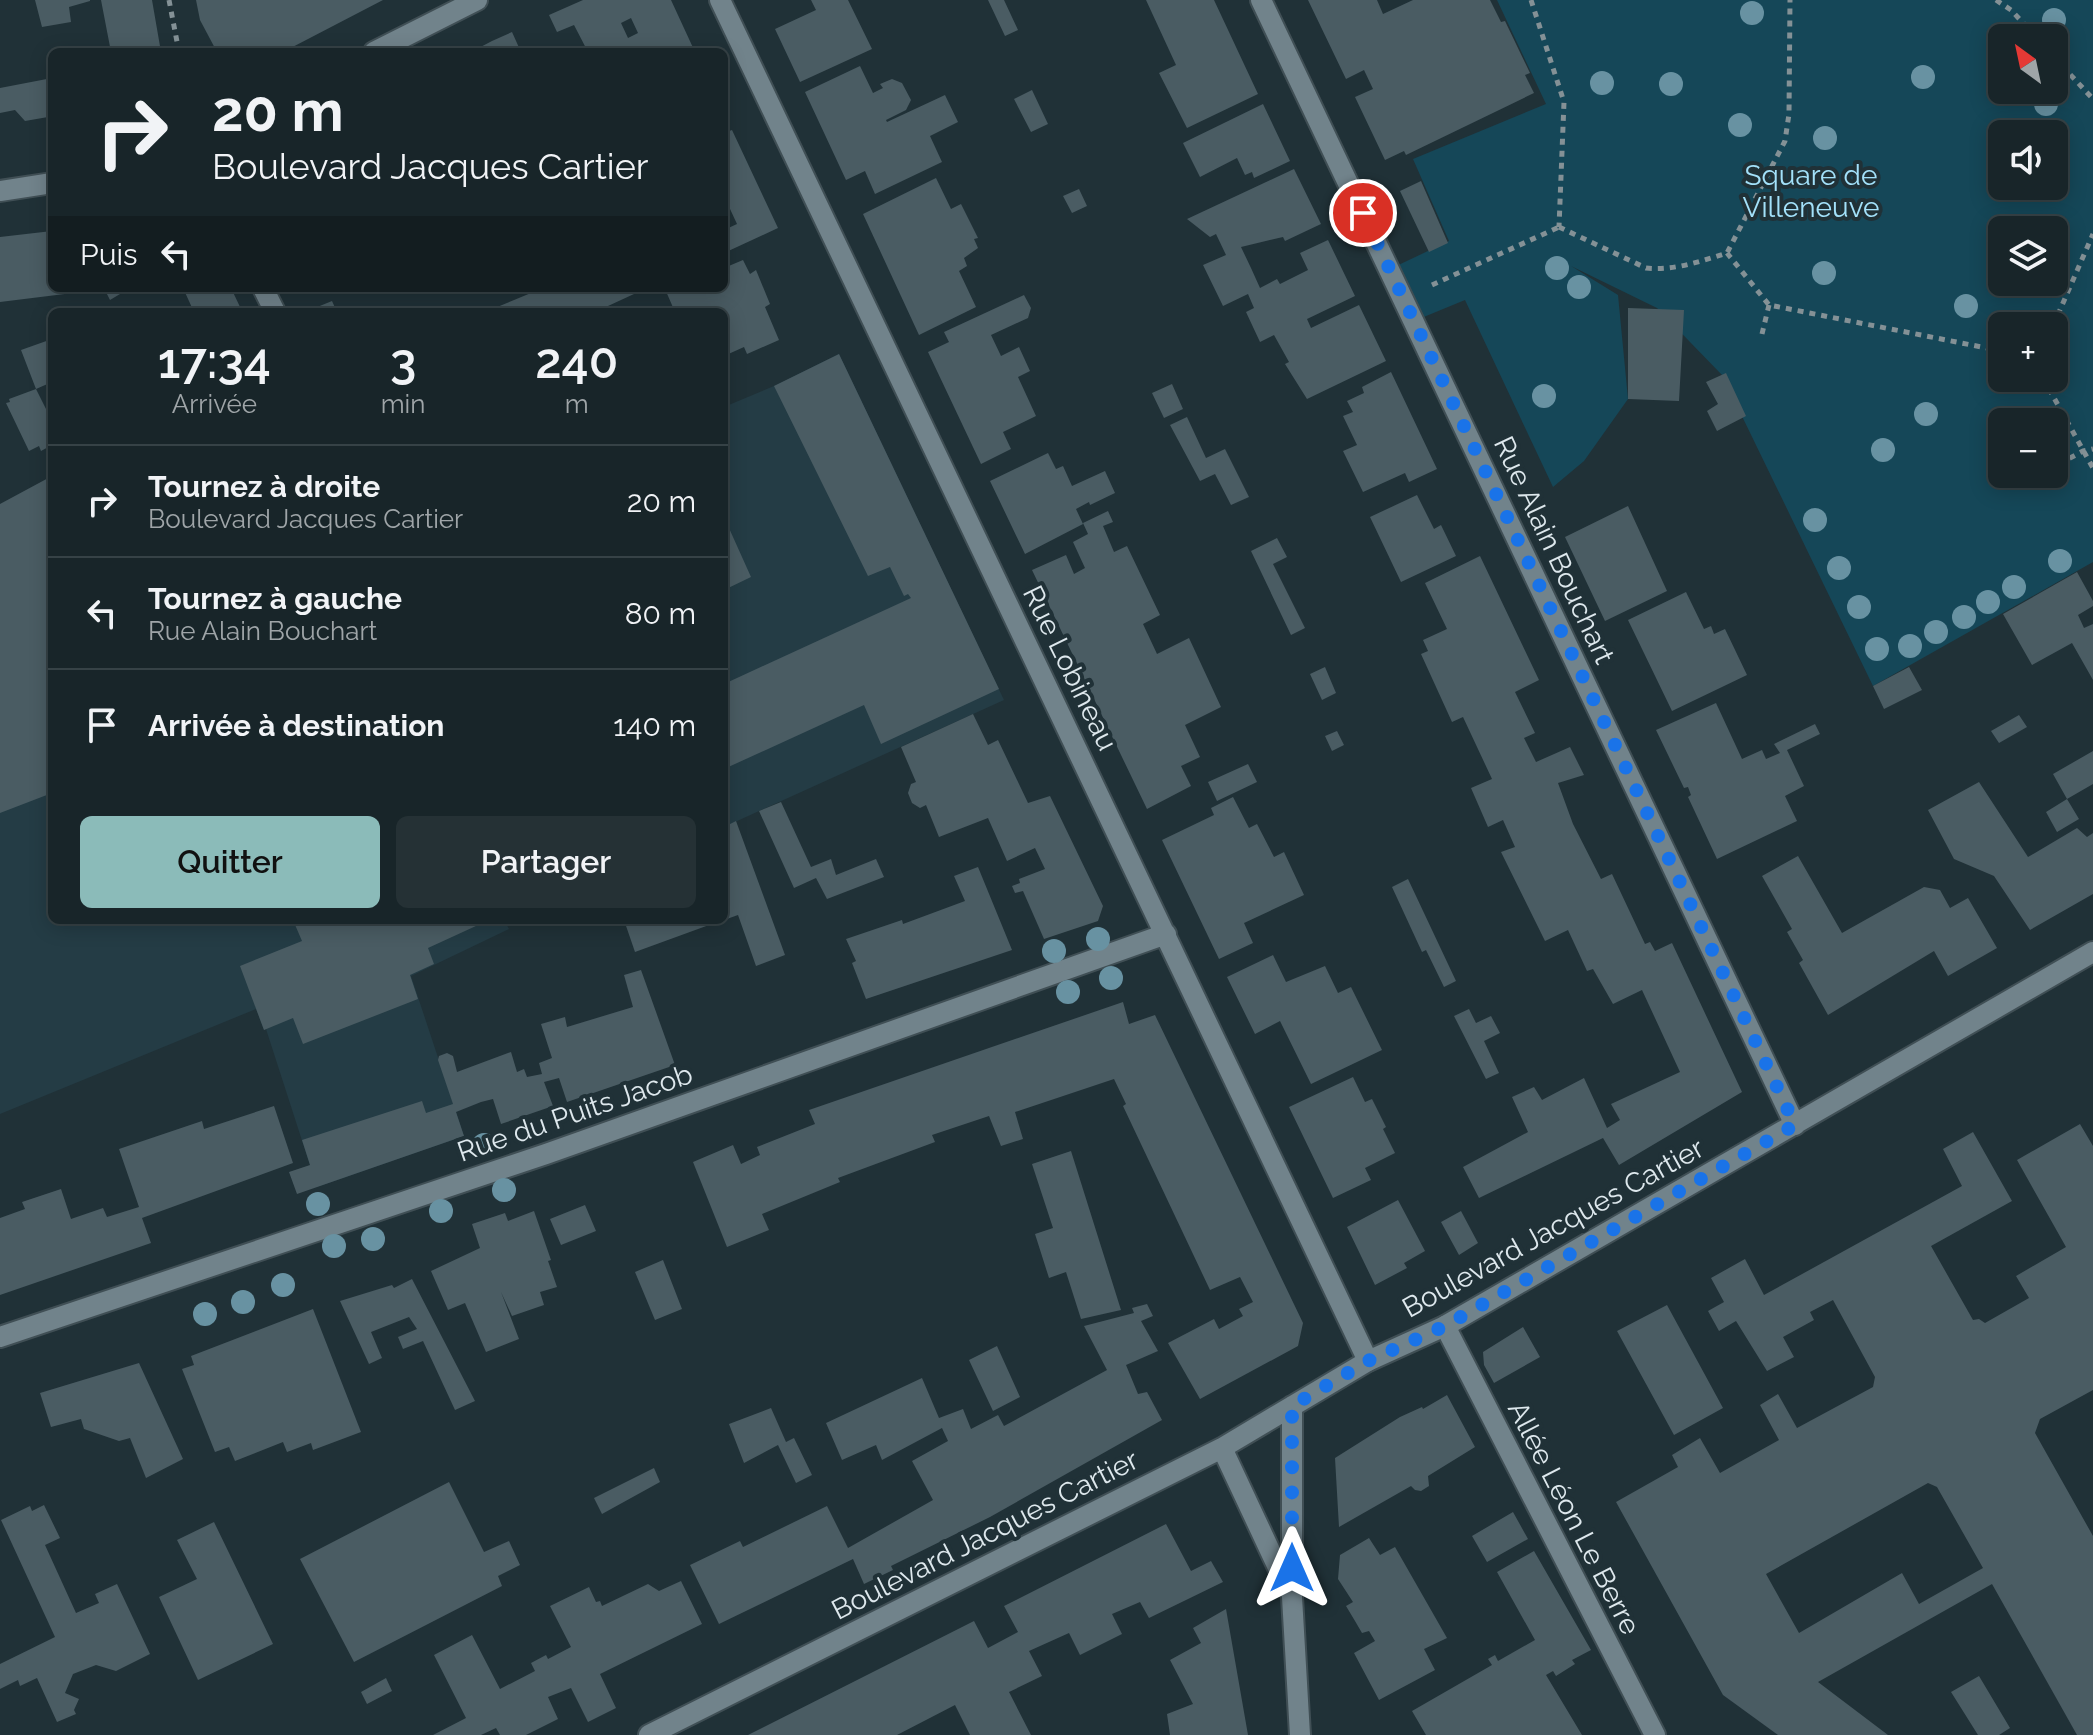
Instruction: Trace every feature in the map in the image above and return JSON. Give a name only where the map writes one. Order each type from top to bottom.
[{"type":"street","points":[[382,48],[477,0]]},
{"type":"street","name":"Rue Lobineau","points":[[720,0],[1368,1361]]},
{"type":"street","name":"Rue Alain Bouchart","points":[[1261,0],[1795,1125]]},
{"type":"street","points":[[0,191],[48,184]]},
{"type":"street","name":"Rue du Puits Jacob","points":[[0,1337],[531,1160],[1166,934]]},
{"type":"street","name":"Boulevard Jacques Cartier","points":[[649,1735],[1222,1448],[1368,1361],[1445,1326],[2093,952]]},
{"type":"street","name":"Allée Léon Le Berre","points":[[1445,1326],[1655,1735]]},
{"type":"street","points":[[1292,1406],[1292,1597],[1300,1735]]},
{"type":"street","points":[[1222,1448],[1292,1597]]},
{"type":"path","points":[[169,0],[178,48]]},
{"type":"path","points":[[1531,0],[1564,102],[1559,227]]},
{"type":"path","points":[[1403,298],[1559,227],[1646,268],[1689,264],[1727,253],[1785,141],[1789,114],[1790,0]]},
{"type":"path","points":[[1996,0],[2024,24]]},
{"type":"path","points":[[2068,72],[2093,99]]},
{"type":"path","points":[[2059,312],[2093,234]]},
{"type":"path","points":[[1727,253],[1769,305],[1988,348]]},
{"type":"path","points":[[1762,334],[1769,305]]},
{"type":"path","points":[[2051,392],[2093,468]]},
{"type":"path","points":[[2068,459],[2093,449]]},
{"type":"shaded area","points":[[839,354],[1004,700],[728,825],[728,405]]},
{"type":"shaded area","points":[[48,529],[48,924],[506,924],[509,929],[411,976],[464,1136],[317,1187],[266,1029],[256,1009],[0,1114],[0,555]]},
{"type":"green space","name":"Square de Villeneuve","points":[[1497,0],[2093,0],[2093,562],[1873,686],[1722,375],[1657,308],[1571,266],[1618,295],[1628,399],[1584,461],[1553,487],[1465,300],[1414,321],[1390,269],[1449,241],[1413,159],[1546,104]]},
{"type":"building","points":[[35,0],[90,1],[69,7],[71,22],[42,27]]},
{"type":"building","points":[[101,0],[152,0],[160,48],[110,48]]},
{"type":"building","points":[[196,0],[383,0],[291,48],[215,48],[200,20]]},
{"type":"building","points":[[583,0],[671,0],[693,48],[586,48],[574,25],[557,32],[549,15]],"holes":[[[631,18],[638,33],[628,38],[621,23]]]},
{"type":"building","points":[[811,0],[848,0],[872,49],[800,82],[775,29],[816,10]]},
{"type":"building","points":[[988,0],[1004,0],[1018,30],[1005,36]]},
{"type":"building","points":[[1146,0],[1214,0],[1258,94],[1187,128],[1159,73],[1176,65]]},
{"type":"building","points":[[1308,0],[1377,0],[1383,14],[1413,0],[1490,0],[1501,22],[1505,21],[1530,73],[1525,75],[1534,93],[1406,155],[1404,151],[1385,160],[1355,97],[1373,89],[1364,70],[1346,79]]},
{"type":"building","points":[[512,32],[519,48],[479,48]]},
{"type":"building","points":[[860,66],[873,93],[883,88],[880,84],[892,79],[902,83],[911,100],[906,110],[887,122],[945,95],[958,122],[930,136],[942,162],[875,194],[865,171],[846,180],[805,92]]},
{"type":"building","points":[[48,79],[48,117],[25,121],[15,110],[0,113],[0,88]]},
{"type":"building","points":[[1032,90],[1048,124],[1031,132],[1014,99]]},
{"type":"building","points":[[1263,104],[1290,161],[1254,178],[1252,172],[1245,175],[1237,158],[1200,177],[1183,143]]},
{"type":"building","points":[[732,130],[778,228],[728,251],[728,228],[737,224],[728,205],[728,132]]},
{"type":"building","points":[[1294,169],[1321,224],[1285,241],[1283,237],[1241,247],[1260,288],[1277,279],[1280,284],[1308,270],[1300,253],[1328,240],[1355,296],[1307,319],[1311,328],[1359,305],[1386,361],[1307,399],[1285,364],[1289,362],[1274,335],[1260,342],[1246,312],[1254,308],[1248,294],[1223,306],[1203,265],[1226,255],[1216,234],[1210,237],[1187,219]]},
{"type":"building","points":[[936,178],[951,209],[961,204],[978,238],[974,239],[978,248],[964,258],[967,266],[959,271],[976,307],[919,335],[863,214]]},
{"type":"building","points":[[1421,181],[1448,243],[1429,252],[1400,191]]},
{"type":"building","points":[[1079,189],[1087,206],[1072,213],[1063,196]]},
{"type":"building","points":[[48,231],[48,292],[81,292],[0,302],[0,237]]},
{"type":"building","points":[[743,260],[750,274],[756,270],[770,304],[765,307],[779,340],[747,354],[744,347],[728,354],[728,308],[673,308],[666,292],[728,292],[728,266]]},
{"type":"building","points":[[106,292],[123,292],[110,300]]},
{"type":"building","points":[[185,292],[233,292],[241,308],[192,308]]},
{"type":"building","points":[[533,292],[638,292],[604,308],[495,308]]},
{"type":"building","points":[[1024,295],[1031,308],[1028,318],[991,335],[1001,356],[1019,347],[1030,371],[1018,377],[1036,416],[1003,432],[1011,449],[981,464],[928,352],[949,342],[944,332]]},
{"type":"building","points":[[332,301],[335,308],[315,308]]},
{"type":"building","points":[[1628,308],[1684,310],[1679,401],[1628,399]]},
{"type":"building","points":[[48,340],[48,384],[36,389],[21,350]]},
{"type":"building","points":[[839,354],[999,689],[881,744],[864,705],[728,767],[728,682],[911,598],[908,594],[904,596],[890,567],[868,576],[774,386]]},
{"type":"building","points":[[1391,372],[1437,469],[1409,482],[1405,473],[1363,492],[1343,451],[1357,445],[1343,416],[1353,412],[1347,401],[1364,393],[1362,387]]},
{"type":"building","points":[[1726,373],[1746,416],[1717,431],[1707,411],[1718,404],[1706,382]]},
{"type":"building","points":[[1172,384],[1183,409],[1164,418],[1152,393]]},
{"type":"building","points":[[36,389],[48,413],[48,447],[41,451],[39,446],[29,451],[6,403],[10,402],[9,399]]},
{"type":"building","points":[[1187,417],[1206,458],[1225,449],[1249,497],[1231,505],[1215,474],[1200,481],[1170,425]]},
{"type":"building","points":[[1048,453],[1056,469],[1063,466],[1072,486],[1105,471],[1115,493],[1076,509],[1083,524],[1025,554],[990,481]]},
{"type":"building","points":[[48,478],[48,795],[0,813],[0,504]]},
{"type":"building","points":[[1417,495],[1434,529],[1441,525],[1456,556],[1401,582],[1370,517]]},
{"type":"building","points":[[1628,506],[1667,591],[1605,621],[1565,537]]},
{"type":"building","points":[[1108,511],[1113,522],[1103,526],[1114,552],[1127,546],[1160,615],[1143,624],[1157,654],[1189,638],[1221,707],[1185,725],[1200,757],[1181,766],[1191,786],[1147,809],[1032,570],[1066,555],[1074,574],[1085,568],[1073,542],[1088,534],[1083,523]]},
{"type":"building","points":[[728,526],[751,577],[728,588]]},
{"type":"building","points":[[1277,538],[1287,557],[1273,564],[1305,628],[1291,635],[1251,551]]},
{"type":"building","points":[[1480,556],[1539,680],[1515,692],[1535,733],[1524,738],[1536,762],[1570,747],[1584,775],[1558,783],[1573,824],[1601,879],[1612,874],[1645,944],[1650,942],[1655,951],[1672,943],[1742,1092],[1619,1165],[1603,1138],[1479,1198],[1463,1167],[1528,1132],[1512,1097],[1534,1087],[1542,1100],[1584,1078],[1607,1128],[1620,1120],[1611,1104],[1680,1072],[1642,990],[1613,1004],[1593,969],[1587,971],[1568,930],[1545,941],[1501,852],[1515,847],[1503,820],[1488,827],[1471,788],[1492,779],[1463,717],[1452,722],[1421,654],[1428,651],[1423,640],[1447,629],[1425,583]]},
{"type":"building","points":[[2077,572],[2093,601],[2093,606],[2078,615],[2084,628],[2093,624],[2093,680],[2072,643],[2032,665],[2003,614]]},
{"type":"building","points":[[1686,592],[1704,629],[1711,626],[1714,634],[1725,629],[1747,675],[1672,711],[1628,620]]},
{"type":"building","points":[[1325,667],[1336,693],[1322,700],[1310,674]]},
{"type":"building","points":[[1909,667],[1922,690],[1884,709],[1873,686]]},
{"type":"building","points":[[1716,703],[1742,759],[1762,750],[1766,759],[1780,753],[1774,744],[1815,724],[1820,734],[1787,750],[1804,786],[1785,796],[1797,821],[1717,859],[1688,797],[1691,795],[1688,787],[1684,788],[1656,730]]},
{"type":"building","points":[[973,714],[988,745],[998,740],[1028,803],[1050,796],[1103,906],[1098,921],[1044,939],[1023,891],[1015,893],[1012,886],[1020,883],[1019,879],[1045,869],[1035,848],[1007,861],[988,818],[939,837],[926,805],[920,808],[912,803],[908,793],[911,784],[916,782],[901,747]]},
{"type":"building","points":[[2019,715],[2027,727],[1999,743],[1991,731]]},
{"type":"building","points":[[1337,731],[1344,745],[1332,751],[1325,736]]},
{"type":"building","points":[[2093,751],[2093,784],[2067,799],[2053,774]]},
{"type":"building","points":[[1248,764],[1257,782],[1217,801],[1208,782]]},
{"type":"building","points":[[1979,782],[2028,857],[2077,828],[2087,837],[2093,833],[2093,894],[2030,930],[1994,876],[1954,859],[1928,810]]},
{"type":"building","points":[[1233,797],[1249,828],[1257,824],[1274,857],[1284,852],[1304,895],[1244,923],[1253,943],[1219,959],[1162,840],[1214,815],[1211,808]]},
{"type":"building","points":[[2067,799],[2079,819],[2057,832],[2046,812]]},
{"type":"building","points":[[781,802],[811,867],[831,859],[836,875],[876,859],[884,877],[827,899],[816,878],[794,888],[759,811]]},
{"type":"building","points":[[736,821],[785,955],[756,966],[738,915],[728,919],[728,825]]},
{"type":"building","points":[[1798,856],[1842,933],[1924,887],[1940,890],[1950,908],[1968,898],[1997,948],[1948,976],[1934,951],[1828,1015],[1799,963],[1803,960],[1787,932],[1792,929],[1762,876]]},
{"type":"building","points":[[978,867],[1012,950],[866,999],[852,963],[856,961],[846,939],[902,920],[903,924],[965,901],[954,876]]},
{"type":"building","points":[[1408,879],[1456,981],[1444,987],[1426,950],[1422,952],[1392,887]]},
{"type":"building","points":[[295,924],[480,924],[428,948],[434,964],[410,975],[418,999],[303,1044],[293,1018],[264,1030],[240,966],[302,941]]},
{"type":"building","points":[[625,924],[712,924],[635,952]]},
{"type":"building","points":[[1273,955],[1286,982],[1325,966],[1338,993],[1351,987],[1382,1050],[1311,1084],[1280,1021],[1255,1034],[1227,977]]},
{"type":"building","points":[[641,970],[675,1065],[567,1102],[559,1078],[544,1082],[553,1106],[501,1124],[493,1099],[481,1102],[456,1112],[464,1136],[297,1194],[289,1172],[310,1165],[302,1140],[422,1101],[426,1113],[453,1104],[438,1060],[439,1056],[447,1053],[453,1056],[457,1072],[511,1052],[517,1072],[524,1069],[527,1077],[542,1074],[539,1063],[552,1058],[541,1024],[565,1017],[567,1027],[633,1007],[624,975]]},
{"type":"building","points":[[1123,1002],[1129,1024],[1155,1015],[1303,1323],[1298,1346],[1200,1399],[1168,1343],[1214,1319],[1219,1329],[1243,1316],[1239,1309],[1253,1302],[1240,1277],[1210,1290],[1123,1106],[1126,1104],[1114,1079],[1015,1112],[1023,1139],[1001,1146],[989,1116],[932,1135],[935,1142],[838,1178],[840,1182],[762,1214],[769,1230],[727,1247],[693,1162],[733,1145],[741,1164],[760,1155],[757,1147],[815,1124],[809,1110]]},
{"type":"building","points":[[1469,1009],[1476,1023],[1491,1016],[1500,1033],[1484,1041],[1499,1073],[1486,1079],[1454,1016]]},
{"type":"building","points":[[1353,1077],[1365,1102],[1372,1099],[1395,1153],[1365,1168],[1371,1180],[1333,1198],[1289,1107]]},
{"type":"building","points":[[274,1106],[293,1163],[142,1218],[151,1243],[0,1295],[0,1218],[25,1209],[22,1202],[61,1189],[71,1219],[103,1208],[107,1217],[139,1207],[119,1149],[202,1121],[204,1129]]},
{"type":"building","points":[[2080,1124],[2093,1146],[2093,1390],[2040,1419],[2035,1433],[2093,1536],[2093,1735],[2077,1735],[1992,1584],[1818,1682],[1888,1735],[1778,1735],[1723,1695],[1616,1502],[1678,1467],[1672,1455],[1700,1438],[1720,1473],[1779,1440],[1760,1405],[1778,1394],[1797,1428],[1873,1387],[1875,1377],[1833,1300],[1810,1312],[1814,1320],[1783,1337],[1794,1357],[1767,1371],[1736,1321],[1719,1331],[1708,1311],[1724,1302],[1711,1278],[1745,1259],[1764,1295],[1962,1186],[1943,1149],[1973,1132],[2012,1201],[1931,1246],[1973,1320],[1979,1319],[1985,1323],[2029,1298],[2016,1276],[2066,1247],[2017,1160]],"holes":[[[1928,1483],[1937,1487],[1983,1568],[1919,1604],[1902,1573],[1799,1633],[1766,1574]]]},
{"type":"building","points":[[1071,1151],[1121,1310],[1081,1319],[1066,1272],[1049,1278],[1035,1234],[1053,1228],[1032,1164]]},
{"type":"building","points":[[1398,1200],[1425,1251],[1404,1263],[1407,1268],[1375,1285],[1347,1227]]},
{"type":"building","points":[[585,1205],[596,1231],[561,1245],[550,1219]]},
{"type":"building","points":[[534,1211],[557,1287],[540,1292],[544,1305],[512,1316],[501,1292],[519,1339],[486,1352],[465,1303],[448,1310],[431,1271],[480,1248],[472,1224],[505,1213],[508,1221]]},
{"type":"building","points":[[1461,1211],[1478,1243],[1459,1255],[1441,1222]]},
{"type":"building","points":[[663,1260],[682,1309],[655,1320],[635,1272]]},
{"type":"building","points":[[412,1279],[475,1401],[455,1410],[423,1341],[403,1349],[398,1337],[417,1329],[409,1317],[371,1332],[382,1358],[369,1364],[340,1301],[392,1285],[394,1288]]},
{"type":"building","points":[[1147,1304],[1153,1316],[1141,1321],[1158,1351],[1126,1365],[1138,1394],[1147,1392],[1162,1420],[990,1517],[891,1566],[893,1570],[864,1584],[853,1559],[719,1624],[690,1565],[740,1541],[743,1547],[827,1506],[848,1548],[933,1500],[912,1461],[948,1441],[942,1428],[882,1460],[876,1445],[842,1460],[826,1423],[922,1378],[939,1418],[963,1409],[971,1429],[998,1415],[1004,1426],[1107,1370],[1084,1326],[1134,1313],[1132,1308]]},
{"type":"building","points":[[1667,1305],[1723,1408],[1674,1435],[1617,1331]]},
{"type":"building","points":[[313,1309],[361,1432],[313,1450],[311,1443],[287,1452],[283,1442],[235,1461],[229,1447],[215,1452],[182,1369],[194,1365],[191,1356]]},
{"type":"building","points":[[1523,1327],[1540,1357],[1494,1383],[1484,1365],[1483,1352]]},
{"type":"building","points":[[997,1346],[1020,1397],[993,1411],[969,1360]]},
{"type":"building","points":[[139,1363],[183,1459],[146,1478],[130,1438],[119,1441],[84,1429],[81,1419],[51,1427],[40,1393]]},
{"type":"building","points":[[1447,1395],[1475,1447],[1428,1476],[1429,1486],[1421,1491],[1411,1486],[1339,1527],[1335,1458],[1400,1417],[1423,1409]]},
{"type":"building","points":[[771,1408],[786,1442],[794,1438],[812,1475],[796,1483],[778,1445],[744,1463],[729,1424]]},
{"type":"building","points":[[654,1468],[660,1482],[602,1514],[594,1498]]},
{"type":"building","points":[[449,1482],[484,1552],[509,1541],[520,1565],[498,1576],[502,1586],[354,1662],[300,1559]]},
{"type":"building","points":[[44,1505],[60,1538],[45,1545],[76,1613],[99,1603],[95,1594],[117,1584],[150,1654],[116,1671],[96,1665],[73,1674],[65,1693],[79,1699],[74,1710],[76,1714],[57,1722],[37,1678],[20,1686],[18,1680],[0,1689],[0,1664],[55,1637],[1,1520],[30,1506],[32,1511]]},
{"type":"building","points":[[1513,1512],[1528,1539],[1487,1562],[1472,1536]]},
{"type":"building","points":[[214,1522],[273,1644],[198,1680],[159,1597],[197,1579],[177,1540]]},
{"type":"building","points":[[1166,1524],[1191,1571],[1211,1561],[1223,1582],[1149,1618],[1140,1602],[1112,1614],[1122,1634],[1080,1655],[1069,1633],[1029,1651],[1042,1676],[1009,1692],[1031,1735],[970,1735],[955,1705],[897,1735],[748,1735],[974,1621],[988,1648],[1018,1632],[1004,1606]]},
{"type":"building","points":[[1369,1538],[1380,1555],[1395,1547],[1447,1638],[1424,1649],[1435,1670],[1379,1700],[1354,1653],[1375,1641],[1369,1631],[1362,1633],[1346,1606],[1353,1602],[1338,1579],[1340,1555]]},
{"type":"building","points":[[1534,1551],[1591,1650],[1572,1660],[1575,1664],[1556,1676],[1553,1671],[1546,1675],[1582,1735],[1426,1735],[1412,1711],[1492,1665],[1488,1659],[1495,1655],[1498,1661],[1535,1640],[1497,1572]]},
{"type":"building","points":[[681,1581],[702,1624],[600,1674],[616,1708],[588,1722],[571,1688],[548,1697],[558,1719],[526,1735],[500,1735],[496,1728],[481,1735],[433,1735],[466,1718],[434,1655],[472,1635],[500,1689],[535,1671],[531,1663],[546,1655],[548,1659],[571,1647],[550,1606],[589,1587],[596,1602],[600,1601],[602,1606],[648,1584],[659,1591]]},
{"type":"building","points":[[1226,1609],[1248,1735],[1170,1735],[1167,1714],[1193,1704],[1170,1660],[1201,1643],[1193,1628]]},
{"type":"building","points":[[1979,1676],[2010,1728],[1999,1735],[1978,1735],[1951,1692]]},
{"type":"building","points":[[386,1678],[392,1691],[367,1704],[361,1692]]},
{"type":"route","points":[[1292,1568],[1292,1406],[1368,1361],[1445,1326],[1795,1125],[1363,213]]}]
